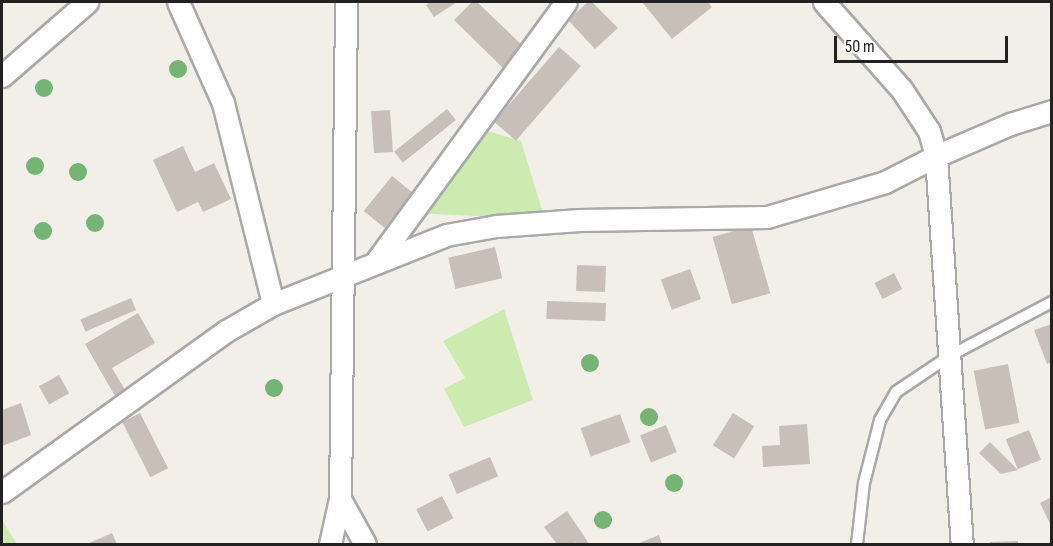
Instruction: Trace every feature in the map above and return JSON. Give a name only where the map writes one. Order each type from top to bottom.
[{"type":"street","points":[[2,76],[87,2]]},
{"type":"street","points":[[178,2],[223,103],[273,304]]},
{"type":"street","points":[[330,544],[340,499],[346,2]]},
{"type":"street","points":[[375,263],[566,2]]},
{"type":"street","points":[[824,2],[908,97],[929,131],[936,156],[962,544]]},
{"type":"street","points":[[2,492],[208,344],[273,304],[446,235],[496,226],[580,220],[767,218],[885,182],[936,156],[1010,124],[1052,111]]},
{"type":"street","points":[[340,499],[365,544]]},
{"type":"lane","points":[[857,544],[864,483],[880,420],[896,392],[904,384],[951,355],[1052,302]]},
{"type":"green space","points":[[475,127],[521,141],[546,223],[497,217],[413,213]]},
{"type":"green space","points":[[504,309],[533,400],[464,427],[444,389],[465,378],[443,341]]},
{"type":"green space","points":[[2,520],[17,544],[2,544]]},
{"type":"building","points":[[431,2],[457,2],[434,17],[426,5]]},
{"type":"building","points":[[472,2],[477,2],[524,47],[503,68],[454,20]]},
{"type":"building","points":[[588,2],[592,2],[618,28],[595,49],[568,20]]},
{"type":"building","points":[[642,2],[708,2],[712,7],[672,39]]},
{"type":"building","points":[[559,47],[581,66],[516,141],[494,122]]},
{"type":"building","points":[[447,109],[456,120],[403,163],[394,152]]},
{"type":"building","points":[[390,110],[393,152],[374,153],[371,111]]},
{"type":"building","points":[[183,146],[195,172],[214,163],[231,199],[203,212],[198,202],[177,212],[153,160]]},
{"type":"building","points":[[392,176],[413,193],[385,228],[364,211]]},
{"type":"building","points":[[751,226],[770,293],[732,304],[713,237]]},
{"type":"building","points":[[495,247],[502,278],[455,289],[448,258]]},
{"type":"building","points":[[577,265],[606,266],[605,292],[576,291]]},
{"type":"building","points":[[690,269],[701,299],[672,310],[661,280]]},
{"type":"building","points":[[894,273],[902,289],[883,299],[874,283]]},
{"type":"building","points":[[131,298],[136,310],[85,331],[80,319]]},
{"type":"building","points":[[547,301],[606,303],[605,321],[546,319]]},
{"type":"building","points":[[138,313],[155,343],[112,368],[125,390],[115,396],[85,344]]},
{"type":"building","points":[[1052,324],[1052,362],[1047,364],[1034,330]]},
{"type":"building","points":[[1008,364],[1019,423],[985,430],[974,371]]},
{"type":"building","points":[[59,375],[69,393],[49,405],[39,386]]},
{"type":"building","points":[[21,403],[31,435],[2,446],[2,410]]},
{"type":"building","points":[[140,413],[168,468],[150,477],[122,422]]},
{"type":"building","points":[[733,413],[754,426],[734,458],[713,445]]},
{"type":"building","points":[[620,414],[630,442],[591,457],[581,428]]},
{"type":"building","points":[[807,424],[810,464],[763,467],[762,446],[780,445],[779,426]]},
{"type":"building","points":[[666,425],[677,452],[651,462],[640,435]]},
{"type":"building","points":[[1029,430],[1041,460],[1018,469],[1006,439]]},
{"type":"building","points":[[990,442],[1018,470],[1001,474],[979,453]]},
{"type":"building","points":[[490,457],[498,476],[457,494],[449,475]]},
{"type":"building","points":[[442,496],[453,518],[428,531],[416,509]]},
{"type":"building","points":[[1052,497],[1052,528],[1040,503]]},
{"type":"building","points":[[567,511],[589,544],[573,544],[577,540],[572,544],[557,544],[544,527]]},
{"type":"building","points":[[112,533],[117,544],[87,544]]},
{"type":"building","points":[[659,535],[662,544],[637,544]]},
{"type":"building","points":[[1018,541],[1018,544],[990,544],[990,542]]}]
